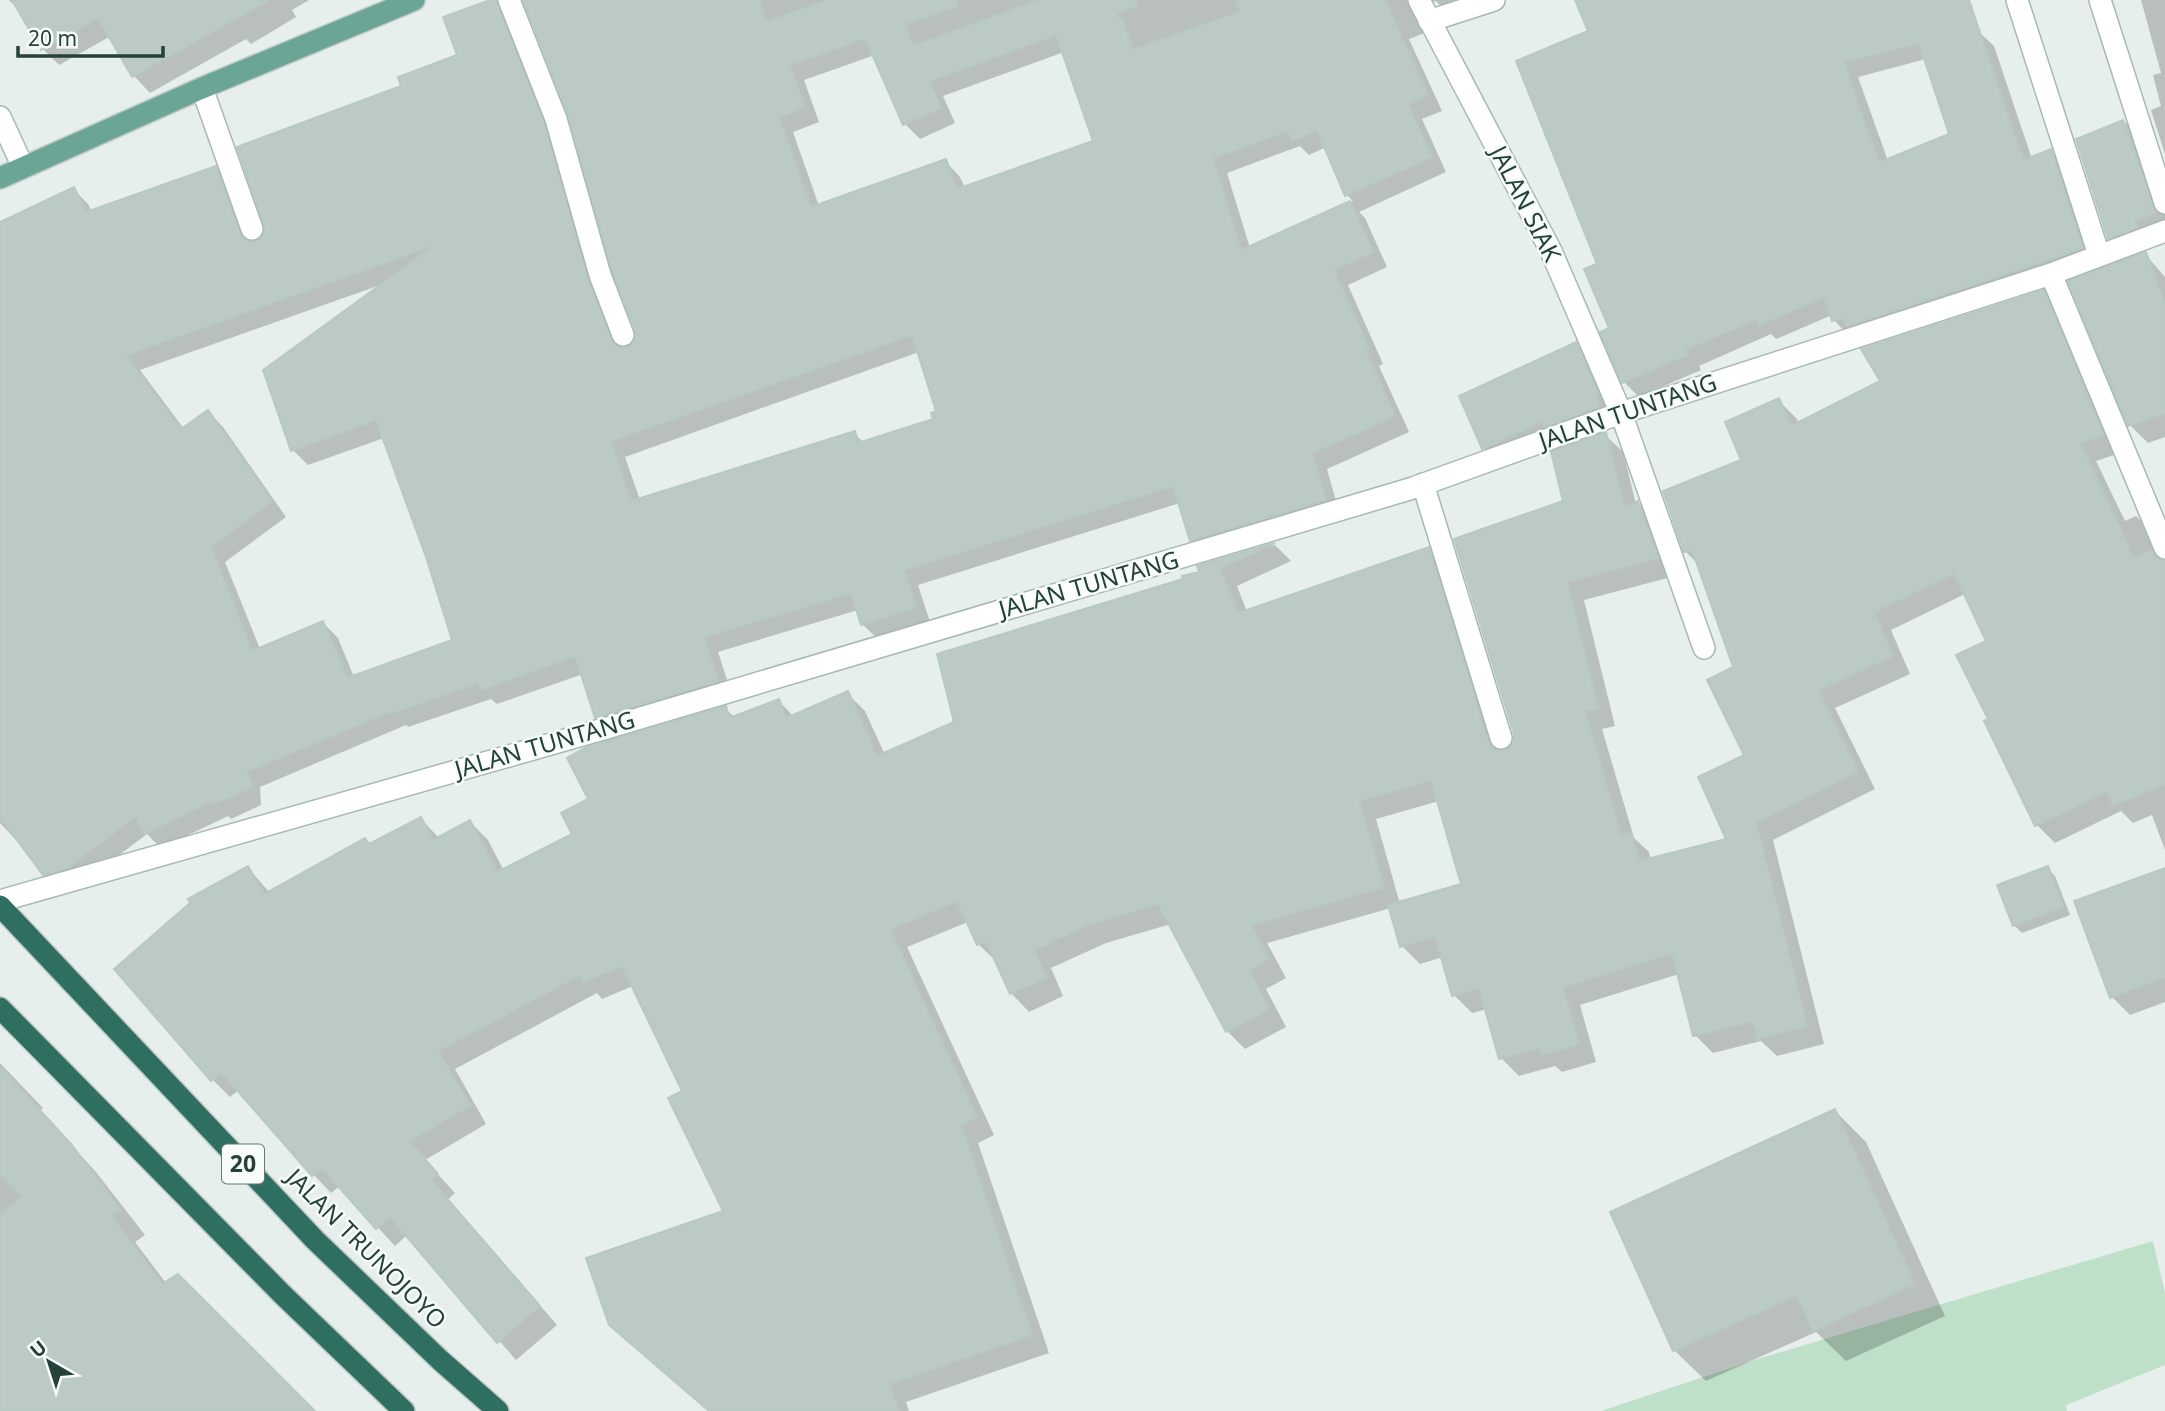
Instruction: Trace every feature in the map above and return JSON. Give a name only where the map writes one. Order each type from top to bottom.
[{"type":"highway","name":"JALAN TRUNOJOYO","points":[[0,904],[315,1240],[440,1360],[498,1411]]},
{"type":"highway","name":"20","points":[[0,1008],[284,1295],[404,1411]]},
{"type":"main road","points":[[0,178],[202,88],[414,0]]},
{"type":"street","points":[[509,0],[556,119],[600,275],[623,335]]},
{"type":"street","name":"JALAN SIAK","points":[[1419,0],[1551,251],[1621,413],[1704,648]]},
{"type":"street","points":[[1429,21],[1494,0]]},
{"type":"street","points":[[2017,0],[2099,255]]},
{"type":"street","points":[[2100,0],[2165,203]]},
{"type":"street","points":[[202,88],[252,229]]},
{"type":"street","points":[[0,117],[23,167]]},
{"type":"street","name":"JALAN TUNTANG","points":[[0,904],[1267,533],[1423,484],[1621,413],[2052,274],[2165,231]]},
{"type":"street","points":[[2052,274],[2165,548]]},
{"type":"street","points":[[1423,484],[1501,738]]},
{"type":"green space","points":[[2153,1241],[2165,1293],[2165,1365],[2066,1405],[2067,1411],[1601,1411],[1761,1358]]},
{"type":"building","points":[[12,0],[269,0],[132,77],[98,18],[41,50]]},
{"type":"building","points":[[496,0],[544,123],[588,280],[611,340],[615,346],[622,348],[634,343],[635,330],[612,271],[568,114],[523,0],[759,0],[766,22],[827,0],[956,0],[957,6],[905,24],[913,46],[1039,0],[1137,0],[1138,5],[1117,13],[1119,20],[1122,18],[1133,50],[1240,12],[1236,0],[1385,0],[1428,95],[1408,104],[1432,157],[1345,196],[1317,130],[1292,141],[1288,131],[1213,158],[1241,250],[1350,201],[1373,252],[1334,270],[1369,349],[1365,350],[1395,416],[1312,453],[1326,500],[1190,541],[1173,486],[904,570],[916,607],[861,625],[851,593],[704,637],[718,681],[595,718],[575,656],[480,690],[478,683],[392,713],[391,711],[246,772],[253,787],[214,804],[213,801],[144,834],[136,816],[66,869],[43,875],[0,817],[0,222],[74,187],[86,212],[216,166],[240,234],[249,242],[257,241],[265,232],[264,225],[237,147],[401,86],[398,77],[457,55],[443,17]],"holes":[[[1056,35],[1093,141],[957,189],[946,159],[811,207],[779,117],[805,107],[790,65],[865,38],[903,125],[941,108],[929,81]],[[435,245],[263,370],[291,451],[376,420],[426,557],[452,640],[347,678],[323,621],[252,651],[211,547],[272,501],[208,410],[181,429],[126,355]],[[912,335],[936,411],[931,413],[933,419],[858,443],[855,431],[631,501],[611,441]]]},
{"type":"building","points":[[1575,0],[1969,0],[2023,160],[2051,149],[2083,248],[1847,326],[1842,318],[1832,321],[1824,297],[1760,325],[1757,319],[1685,350],[1687,355],[1622,383],[1600,332],[1609,328],[1584,269],[1597,264],[1516,61],[1588,31]],"holes":[[[1919,43],[1949,134],[1880,162],[1844,62]]]},
{"type":"building","points":[[2123,120],[2156,212],[2135,221],[2137,228],[2108,239],[2076,139]]},
{"type":"building","points":[[2146,252],[2165,305],[2165,413],[2128,426],[2068,281]]},
{"type":"building","points":[[2044,290],[2104,435],[2080,443],[2134,558],[2152,550],[2157,558],[2165,561],[2165,784],[2113,806],[2107,791],[2035,826],[1984,721],[1988,719],[1956,655],[1986,641],[1954,573],[1874,612],[1893,656],[1818,690],[1858,771],[1756,822],[1807,1026],[1757,1039],[1753,1021],[1693,1036],[1672,953],[1563,987],[1579,1044],[1542,1055],[1540,1047],[1499,1059],[1479,988],[1452,996],[1435,936],[1400,947],[1388,905],[1461,884],[1431,780],[1359,801],[1384,887],[1251,925],[1269,959],[1249,970],[1269,1009],[1226,1032],[1158,904],[1087,925],[1034,950],[1047,977],[1010,994],[986,941],[977,945],[957,901],[890,929],[977,1117],[961,1125],[1032,1335],[889,1384],[899,1411],[709,1411],[609,1325],[586,1258],[723,1211],[668,1098],[682,1091],[622,966],[583,982],[580,975],[438,1051],[470,1106],[409,1141],[438,1174],[431,1180],[540,1306],[497,1343],[390,1217],[376,1229],[322,1168],[312,1176],[221,1072],[211,1081],[114,969],[190,903],[188,899],[248,866],[264,894],[365,838],[369,844],[421,817],[433,840],[470,820],[497,872],[572,834],[561,813],[588,799],[567,758],[585,748],[726,706],[729,718],[779,699],[786,718],[848,691],[877,756],[954,722],[937,654],[1183,579],[1182,576],[1199,572],[1197,566],[1275,543],[1220,568],[1238,613],[1429,547],[1488,742],[1497,751],[1505,750],[1514,742],[1514,734],[1454,539],[1563,501],[1551,452],[1606,432],[1624,507],[1638,501],[1658,558],[1567,582],[1598,708],[1585,711],[1621,835],[1631,832],[1639,861],[1726,839],[1698,777],[1744,755],[1707,680],[1733,667],[1692,550],[1684,552],[1663,491],[1741,460],[1725,422],[1779,398],[1791,426],[1880,381],[1861,349]]},
{"type":"building","points":[[1576,342],[1598,393],[1599,407],[1544,427],[1543,421],[1482,449],[1459,396]]},
{"type":"building","points":[[2048,866],[2063,907],[2013,926],[1997,885]]},
{"type":"building","points":[[2165,868],[2165,977],[2110,998],[2074,901]]},
{"type":"building","points":[[0,1067],[71,1144],[120,1209],[111,1216],[162,1284],[178,1274],[315,1411],[0,1411],[0,1214],[22,1197],[0,1174]]},
{"type":"building","points":[[1835,1109],[1915,1284],[1813,1331],[1797,1295],[1673,1351],[1610,1212]]}]
